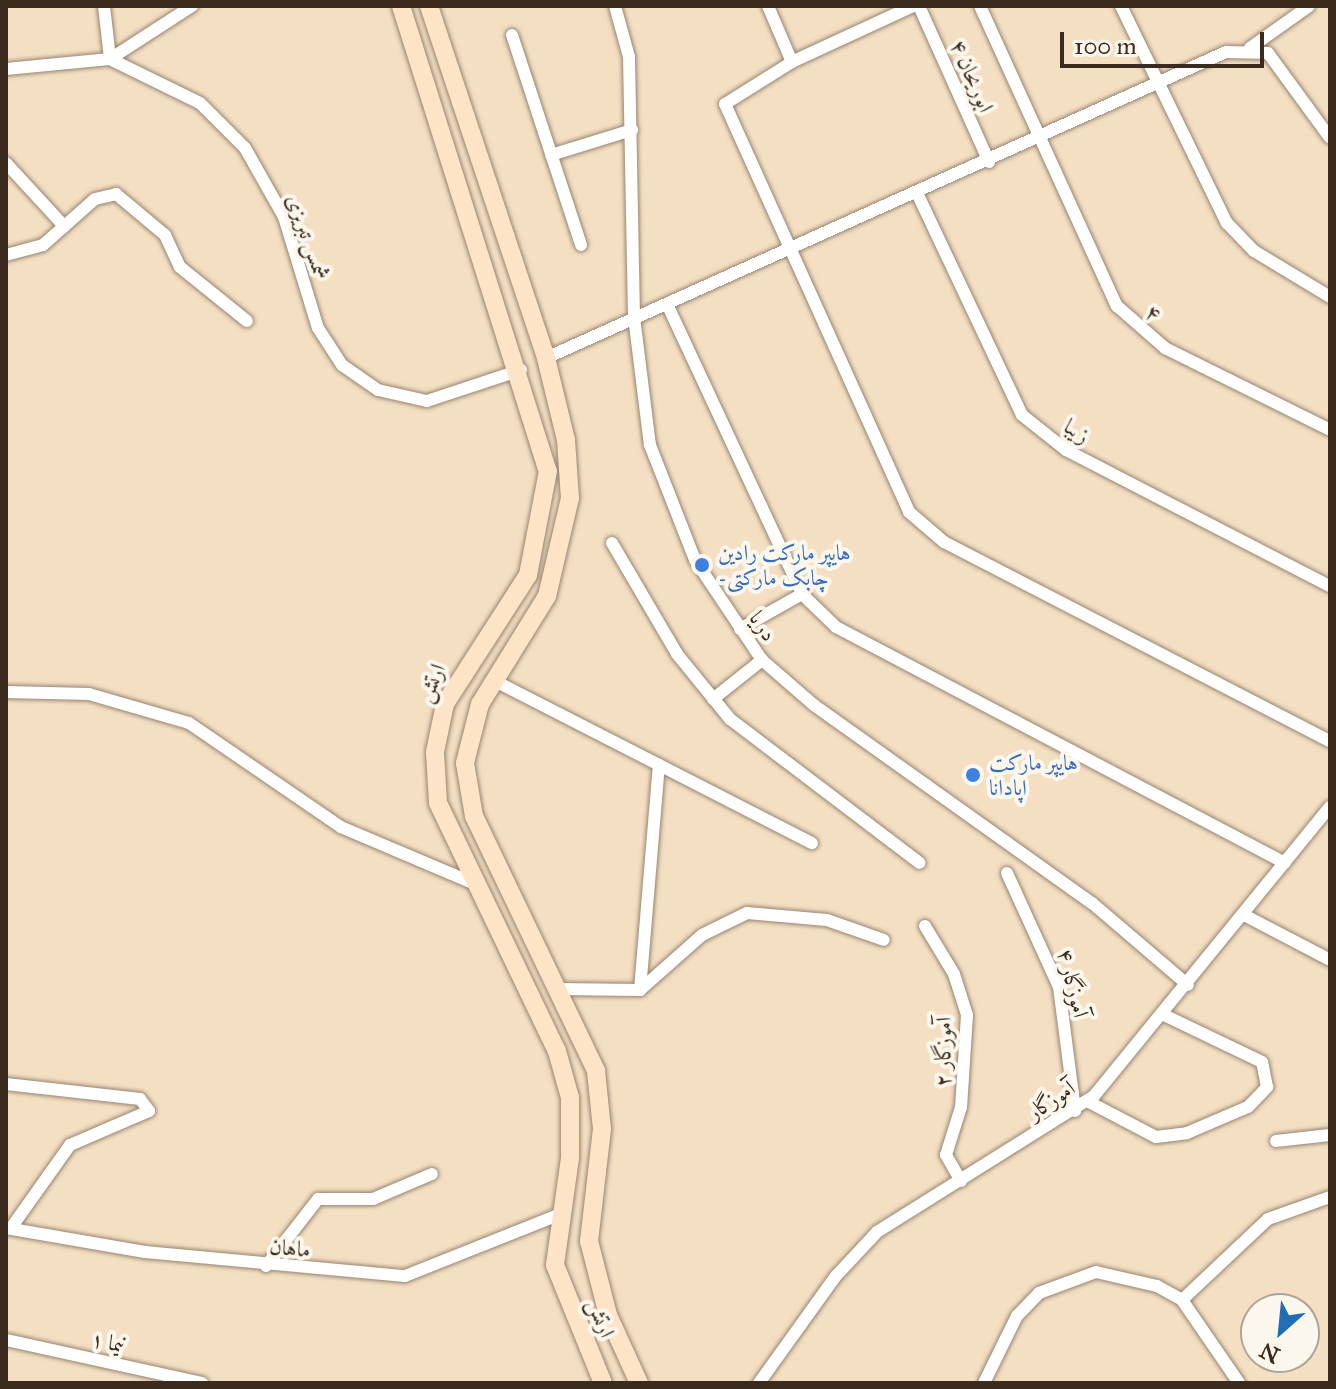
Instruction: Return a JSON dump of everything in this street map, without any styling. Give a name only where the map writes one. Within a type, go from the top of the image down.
[{"type":"main road","name":"ارتش","points":[[401,6],[521,370],[548,471],[542,520],[528,575],[445,704],[435,752],[438,803],[557,1051],[570,1098],[555,1265],[603,1383]]},
{"type":"main road","name":"ارتش","points":[[429,6],[546,358],[566,440],[565,539],[547,596],[480,704],[465,763],[474,816],[596,1071],[602,1129],[589,1241],[608,1315],[639,1383]]},
{"type":"street","points":[[104,6],[110,59]]},
{"type":"street","points":[[6,69],[110,59],[192,6]]},
{"type":"street","name":"دریا","points":[[615,6],[629,57],[634,317],[650,445],[695,560],[762,660],[1092,903],[1188,985]]},
{"type":"street","points":[[768,6],[792,62]]},
{"type":"street","points":[[916,6],[792,62],[725,104],[909,512],[944,542],[1330,741]]},
{"type":"street","name":"ابوریحان ۴","points":[[916,6],[989,162]]},
{"type":"street","name":"۴","points":[[980,6],[1117,306],[1138,329],[1330,430]]},
{"type":"street","points":[[1121,6],[1155,85],[1227,223],[1265,259],[1330,297]]},
{"type":"street","points":[[546,358],[634,317],[794,252],[1155,85],[1250,48],[1309,6]]},
{"type":"street","points":[[512,35],[581,245]]},
{"type":"street","points":[[1250,48],[1280,66],[1330,138]]},
{"type":"street","name":"شمس تبریزی","points":[[110,59],[200,103],[245,148],[284,217],[318,328],[342,365],[378,390],[427,401],[521,370]]},
{"type":"street","points":[[551,155],[632,130]]},
{"type":"street","points":[[6,163],[64,226]]},
{"type":"street","points":[[6,255],[43,245],[95,199],[116,194],[165,235],[180,267],[247,321]]},
{"type":"street","name":"زیبا","points":[[918,195],[1022,415],[1066,450],[1330,586]]},
{"type":"street","points":[[667,304],[802,594],[836,627],[1285,863]]},
{"type":"street","points":[[612,543],[677,654],[713,699],[795,775],[920,863]]},
{"type":"street","points":[[740,629],[802,594]]},
{"type":"street","points":[[713,699],[762,660]]},
{"type":"street","points":[[495,681],[812,843]]},
{"type":"street","points":[[6,692],[89,694],[189,723],[341,827],[475,884]]},
{"type":"street","points":[[640,990],[659,765]]},
{"type":"street","name":"آموزگار","points":[[759,1383],[836,1276],[877,1232],[1087,1101],[1164,1015],[1328,814]]},
{"type":"street","name":"آموزگار ۴","points":[[1007,873],[1059,987],[1075,1111]]},
{"type":"street","points":[[558,989],[640,990],[702,935],[747,913],[827,920],[884,940]]},
{"type":"street","points":[[1244,915],[1330,960]]},
{"type":"street","name":"آموزگار ۲","points":[[925,926],[954,974],[967,1015],[961,1107],[946,1155],[961,1181]]},
{"type":"street","points":[[1087,1101],[1156,1137],[1187,1133],[1248,1107],[1267,1087],[1262,1062],[1164,1015]]},
{"type":"street","points":[[6,1084],[140,1099],[149,1111],[70,1145],[8,1228]]},
{"type":"street","points":[[1276,1141],[1330,1135]]},
{"type":"street","points":[[266,1266],[318,1199],[373,1199],[432,1174]]},
{"type":"street","points":[[1182,1300],[1268,1219],[1330,1197]]},
{"type":"street","name":"ماهان","points":[[8,1228],[266,1266],[405,1276],[561,1214]]},
{"type":"street","points":[[984,1383],[1017,1316],[1071,1275],[1125,1276],[1182,1300],[1239,1383]]},
{"type":"street","name":"نیما ۱","points":[[6,1340],[202,1383]]},
{"type":"place","name":"هایپر مارکت رادین -چابک مارکتی","points":[[702,565]]},
{"type":"place","name":"هایپر مارکت اپادانا","points":[[973,775]]}]
